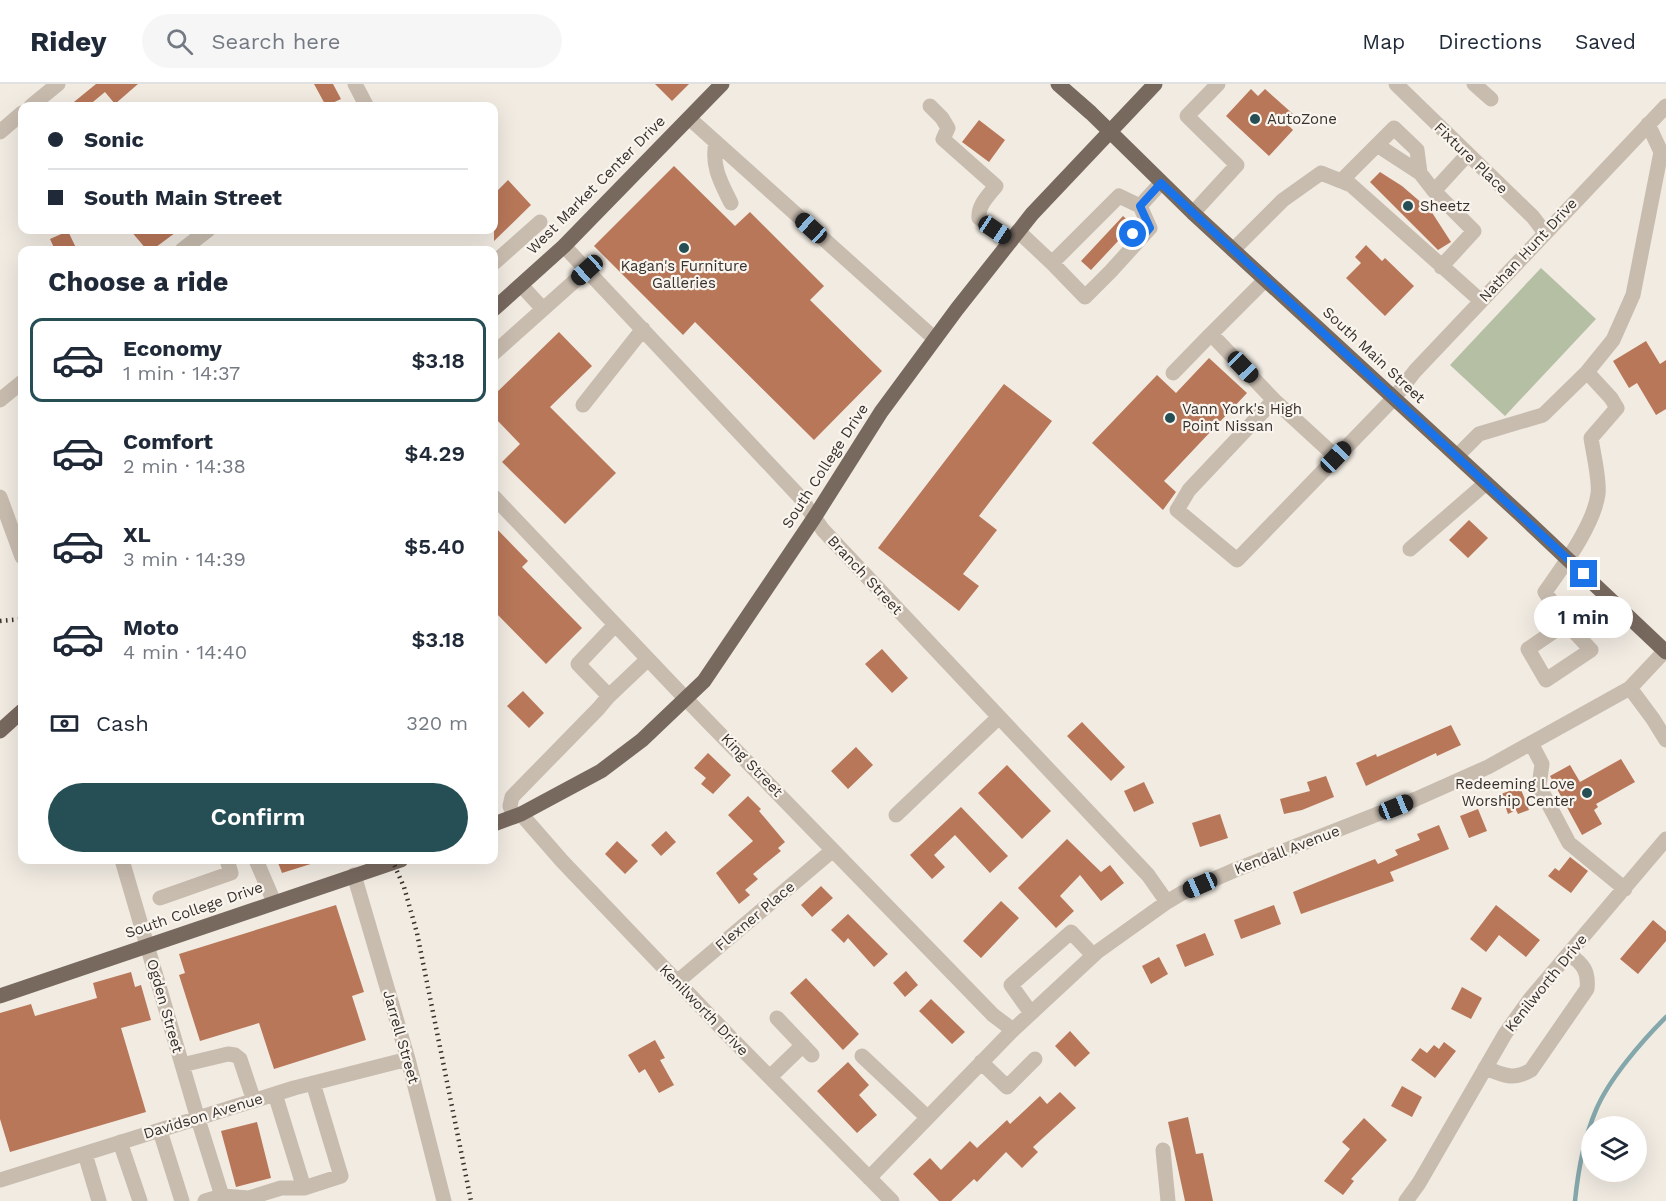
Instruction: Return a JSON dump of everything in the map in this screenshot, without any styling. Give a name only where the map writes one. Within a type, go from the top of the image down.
[{"type":"main road","name":"West Market Center Drive","points":[[498,305],[564,246],[722,84]]},
{"type":"main road","name":"South Main Street","points":[[1058,84],[1193,213],[1568,559],[1665,652]]},
{"type":"main road","name":"South College Drive","points":[[498,823],[517,816],[601,771],[642,740],[704,681],[814,518],[881,412],[935,339],[1032,214],[1155,84]]},
{"type":"main road","points":[[0,731],[18,715]]},
{"type":"main road","name":"South College Drive","points":[[0,996],[388,864]]},
{"type":"street","points":[[36,102],[58,84]]},
{"type":"street","points":[[355,84],[363,102]]},
{"type":"street","points":[[1193,213],[1237,165],[1187,116],[1218,84]]},
{"type":"street","name":"Fixture Place","points":[[1396,84],[1533,217],[1545,233]]},
{"type":"street","points":[[1474,84],[1491,99]]},
{"type":"street","points":[[930,105],[948,128],[943,139],[996,186],[981,204],[978,211],[979,218],[1015,236],[1057,268],[1085,297],[1150,228],[1140,206],[1119,196],[1057,268]]},
{"type":"street","name":"Nathan Hunt Drive","points":[[1274,400],[1189,490],[1177,510],[1237,560],[1394,398],[1415,371],[1666,106]]},
{"type":"street","points":[[0,132],[18,116]]},
{"type":"street","points":[[689,118],[935,339]]},
{"type":"street","points":[[1457,456],[1479,434],[1544,415],[1587,372],[1612,340],[1633,295],[1661,152],[1648,124]]},
{"type":"street","points":[[1341,181],[1394,128],[1417,150],[1420,173]]},
{"type":"street","points":[[716,142],[714,160],[716,172],[731,203]]},
{"type":"street","points":[[1377,145],[1420,173],[1434,191],[1474,231],[1441,267]]},
{"type":"street","points":[[1434,191],[1468,154]]},
{"type":"street","points":[[1233,250],[1283,200],[1321,173],[1351,185],[1481,301]]},
{"type":"street","points":[[1140,206],[1161,183]]},
{"type":"street","points":[[498,259],[540,222]]},
{"type":"street","points":[[187,246],[203,234]]},
{"type":"street","name":"Branch Street","points":[[564,246],[799,496],[814,518],[1148,875],[1167,902]]},
{"type":"street","points":[[498,349],[587,270]]},
{"type":"street","points":[[1173,373],[1265,280]]},
{"type":"street","points":[[520,285],[543,309]]},
{"type":"street","points":[[583,405],[643,330]]},
{"type":"street","points":[[1211,334],[1274,400],[1336,457]]},
{"type":"street","points":[[1566,623],[1545,592],[1568,559],[1588,524],[1598,493],[1591,438],[1617,408],[1587,372]]},
{"type":"street","points":[[0,400],[18,385]]},
{"type":"street","points":[[1410,549],[1486,483]]},
{"type":"street","points":[[0,497],[18,546]]},
{"type":"street","name":"King Street","points":[[498,501],[686,699],[993,1015],[1013,1030]]},
{"type":"street","points":[[609,696],[578,663],[615,624]]},
{"type":"street","name":"Kendall Avenue","points":[[869,1178],[1031,1013],[1094,955],[1167,902],[1235,870],[1416,799],[1488,767],[1630,688],[1665,652]]},
{"type":"street","points":[[517,816],[510,806],[512,796],[648,659]]},
{"type":"street","points":[[1630,688],[1653,718],[1666,740]]},
{"type":"street","points":[[896,815],[999,717]]},
{"type":"street","points":[[1531,743],[1542,764],[1539,786],[1569,843],[1625,889]]},
{"type":"street","name":"Kenilworth Drive","points":[[517,816],[892,1201]]},
{"type":"street","name":"Kenilworth Drive","points":[[1406,1201],[1419,1183],[1505,1034],[1530,999],[1666,839]]},
{"type":"street","name":"Flexner Place","points":[[677,982],[833,850]]},
{"type":"street","name":"Ogden Street","points":[[124,864],[222,1196]]},
{"type":"street","points":[[160,898],[231,873],[228,864]]},
{"type":"street","points":[[258,864],[274,902]]},
{"type":"street","name":"Jarrell Street","points":[[354,875],[408,1059],[444,1201]]},
{"type":"street","points":[[1031,1013],[1011,985],[1071,932],[1094,955]]},
{"type":"street","points":[[1485,1068],[1512,1078],[1531,1070],[1587,989],[1588,979],[1583,964],[1569,954]]},
{"type":"street","points":[[770,1077],[807,1050],[777,1018]]},
{"type":"street","points":[[182,1065],[228,1054],[235,1055],[240,1059],[254,1101]]},
{"type":"street","points":[[862,1056],[927,1117]]},
{"type":"street","name":"Davidson Avenue","points":[[1,1178],[160,1131],[274,1094],[408,1059]]},
{"type":"street","points":[[981,1062],[1007,1087],[1035,1059]]},
{"type":"street","points":[[205,1201],[222,1196],[249,1198],[281,1188],[304,1188],[341,1176],[312,1083]]},
{"type":"street","points":[[274,1094],[304,1188]]},
{"type":"street","points":[[160,1131],[182,1201]]},
{"type":"street","points":[[120,1142],[140,1201]]},
{"type":"street","points":[[1163,1150],[1167,1201]]},
{"type":"street","points":[[85,1154],[99,1201]]},
{"type":"green space","points":[[1541,268],[1596,319],[1505,416],[1450,365]]},
{"type":"building","points":[[96,84],[138,84],[117,102],[113,102],[105,92],[93,102],[74,102]]},
{"type":"building","points":[[314,84],[333,84],[341,99],[335,102],[324,102]]},
{"type":"building","points":[[655,84],[689,84],[672,101]]},
{"type":"building","points":[[1251,89],[1258,96],[1265,89],[1293,114],[1285,122],[1293,130],[1269,156],[1226,116]]},
{"type":"building","points":[[979,120],[1005,140],[989,162],[962,142]]},
{"type":"building","points":[[674,166],[735,226],[750,212],[824,286],[810,300],[882,371],[814,440],[695,322],[683,335],[594,246]]},
{"type":"building","points":[[1380,172],[1402,186],[1431,211],[1451,242],[1438,250],[1370,182]]},
{"type":"building","points":[[508,180],[531,205],[494,241],[494,234],[498,234],[498,190]]},
{"type":"building","points":[[1123,216],[1133,225],[1091,270],[1081,261]]},
{"type":"building","points":[[61,234],[69,234],[75,246],[53,246],[50,239]]},
{"type":"building","points":[[133,234],[174,234],[157,246],[144,246]]},
{"type":"building","points":[[1366,245],[1382,261],[1385,258],[1414,286],[1385,316],[1346,278],[1361,263],[1355,257]]},
{"type":"building","points":[[559,332],[592,366],[550,407],[616,473],[565,524],[502,462],[520,444],[498,421],[498,391]]},
{"type":"building","points":[[1646,341],[1660,364],[1666,360],[1666,409],[1656,415],[1637,383],[1629,388],[1613,361]]},
{"type":"building","name":"Vann York's High Point Nissan","points":[[1209,358],[1247,393],[1164,481],[1176,492],[1163,510],[1092,443],[1157,375],[1176,393]]},
{"type":"building","points":[[1004,384],[1052,421],[979,516],[997,530],[963,574],[979,586],[959,611],[878,548]]},
{"type":"building","points":[[1469,520],[1488,538],[1468,558],[1449,540]]},
{"type":"building","points":[[498,530],[528,561],[522,567],[582,628],[546,664],[498,615]]},
{"type":"building","points":[[882,649],[908,678],[892,693],[865,664]]},
{"type":"building","points":[[523,691],[544,713],[529,728],[507,706]]},
{"type":"building","points":[[1082,722],[1125,767],[1111,781],[1067,736]]},
{"type":"building","points":[[1451,725],[1461,745],[1437,756],[1436,753],[1366,786],[1356,763],[1376,754],[1377,757]]},
{"type":"building","points":[[856,747],[873,765],[848,789],[831,771]]},
{"type":"building","points":[[708,753],[731,775],[713,794],[701,784],[706,778],[694,768]]},
{"type":"building","name":"Redeeming Love Worship Center","points":[[1621,759],[1635,782],[1596,804],[1598,807],[1594,810],[1602,824],[1582,835],[1550,776],[1570,765],[1580,782]]},
{"type":"building","points":[[1007,765],[1051,811],[1022,839],[978,793]]},
{"type":"building","points":[[1326,776],[1334,797],[1302,810],[1284,814],[1280,799],[1310,791],[1307,782]]},
{"type":"building","points":[[1144,782],[1154,803],[1134,812],[1124,791]]},
{"type":"building","points":[[1520,787],[1529,810],[1518,814],[1516,810],[1508,814],[1501,794]]},
{"type":"building","points":[[748,796],[761,809],[759,811],[785,842],[778,848],[781,851],[753,874],[758,879],[745,890],[750,895],[739,904],[716,873],[753,841],[728,815]]},
{"type":"building","points":[[961,807],[1008,856],[990,873],[955,835],[934,855],[945,867],[932,879],[910,855]]},
{"type":"building","points":[[1478,809],[1487,831],[1469,838],[1460,816]]},
{"type":"building","points":[[1220,814],[1228,838],[1200,847],[1192,823]]},
{"type":"building","points":[[1439,825],[1449,849],[1390,872],[1394,881],[1301,914],[1293,892],[1375,859],[1378,864],[1398,855],[1395,850],[1420,840],[1417,834]]},
{"type":"building","points":[[666,831],[676,842],[661,856],[651,845]]},
{"type":"building","points":[[1067,839],[1101,872],[1110,865],[1124,883],[1101,901],[1080,875],[1060,896],[1074,911],[1056,928],[1018,888]]},
{"type":"building","points":[[617,841],[638,861],[625,874],[605,854]]},
{"type":"building","points":[[1570,857],[1588,871],[1571,893],[1548,876],[1555,868],[1559,871]]},
{"type":"building","points":[[279,864],[311,864],[282,873]]},
{"type":"building","points":[[821,886],[833,898],[812,917],[801,905]]},
{"type":"building","points":[[1001,901],[1019,918],[981,958],[963,941]]},
{"type":"building","points":[[336,905],[364,992],[352,996],[366,1040],[274,1069],[259,1023],[200,1041],[179,975],[185,973],[179,954]]},
{"type":"building","points":[[1274,905],[1281,924],[1241,939],[1234,920]]},
{"type":"building","points":[[1496,905],[1540,940],[1526,957],[1499,935],[1486,952],[1470,939]]},
{"type":"building","points":[[848,914],[888,954],[874,967],[848,938],[844,943],[831,930]]},
{"type":"building","points":[[1653,920],[1666,931],[1666,941],[1638,974],[1620,959]]},
{"type":"building","points":[[1205,933],[1214,955],[1185,967],[1176,945]]},
{"type":"building","points":[[1159,957],[1168,974],[1151,984],[1142,966]]},
{"type":"building","points":[[906,971],[918,985],[905,997],[893,983]]},
{"type":"building","points":[[131,972],[135,987],[141,985],[151,1020],[121,1028],[146,1112],[10,1152],[0,1119],[0,1013],[31,1004],[35,1016],[97,998],[93,983]]},
{"type":"building","points":[[806,978],[859,1034],[843,1050],[790,993]]},
{"type":"building","points":[[1462,987],[1482,998],[1471,1019],[1451,1009]]},
{"type":"building","points":[[931,999],[965,1032],[952,1044],[919,1011]]},
{"type":"building","points":[[1070,1031],[1090,1053],[1075,1067],[1055,1046]]},
{"type":"building","points":[[655,1040],[665,1058],[660,1060],[674,1085],[659,1093],[645,1069],[639,1073],[628,1055]]},
{"type":"building","points":[[1444,1042],[1456,1051],[1435,1078],[1411,1060],[1420,1048],[1427,1053],[1434,1045],[1439,1049]]},
{"type":"building","points":[[848,1062],[869,1085],[859,1095],[877,1115],[857,1133],[817,1091]]},
{"type":"building","points":[[1402,1086],[1422,1097],[1412,1117],[1391,1106]]},
{"type":"building","points":[[1060,1092],[1076,1108],[1033,1147],[1038,1152],[1022,1168],[1006,1152],[977,1182],[974,1179],[951,1201],[939,1201],[913,1174],[930,1158],[941,1170],[970,1141],[977,1148],[1007,1120],[1010,1124],[1040,1096],[1047,1104]]},
{"type":"building","points":[[1188,1117],[1196,1154],[1203,1153],[1213,1201],[1185,1201],[1168,1122]]},
{"type":"building","points":[[1364,1118],[1387,1140],[1351,1179],[1354,1181],[1343,1195],[1324,1181],[1350,1149],[1342,1142]]},
{"type":"building","points":[[257,1122],[271,1178],[236,1187],[221,1131]]},
{"type":"waterway","points":[[1575,1201],[1585,1143],[1596,1110],[1609,1086],[1627,1061],[1666,1017]]},
{"type":"railway","points":[[0,621],[18,619]]},
{"type":"railway","points":[[394,864],[404,887],[417,933],[471,1201]]},
{"type":"place","name":"AutoZone","points":[[1255,119]]},
{"type":"place","name":"Sheetz","points":[[1408,206]]},
{"type":"place","name":"Kagan's Furniture Galleries","points":[[684,248]]},
{"type":"place","name":"Vann York's High Point Nissan","points":[[1170,418]]},
{"type":"place","name":"Redeeming Love Worship Center","points":[[1587,793]]},
{"type":"route","points":[[1133,234],[1144,235],[1150,228],[1140,206],[1161,183],[1584,574]]}]
